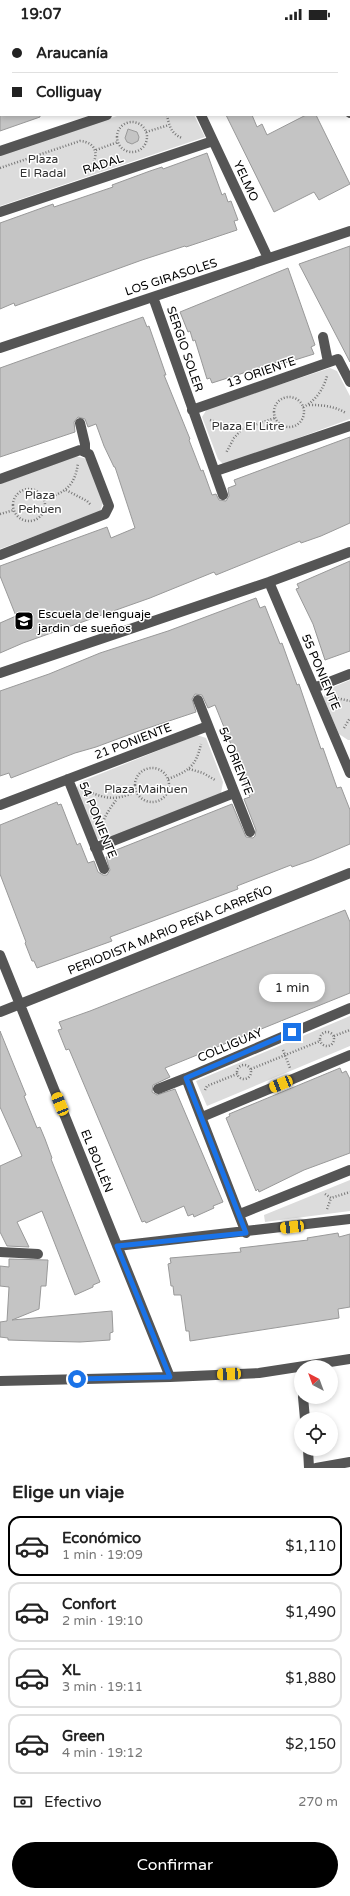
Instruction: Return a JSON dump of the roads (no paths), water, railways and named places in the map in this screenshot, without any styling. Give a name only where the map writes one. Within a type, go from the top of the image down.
[{"type":"street","points":[[0,151],[104,116]]},
{"type":"street","name":"YELMO","points":[[201,116],[268,258]]},
{"type":"street","name":"RADAL","points":[[0,212],[213,141]]},
{"type":"street","name":"LOS GIRASOLES","points":[[0,348],[350,231]]},
{"type":"street","name":"SERGIO SOLER","points":[[153,297],[218,470],[223,495]]},
{"type":"street","points":[[323,337],[328,362]]},
{"type":"street","name":"13 ORIENTE","points":[[195,409],[338,359],[350,382]]},
{"type":"street","points":[[0,555],[105,514],[109,506],[84,452],[85,444],[80,423]]},
{"type":"street","points":[[218,470],[350,426]]},
{"type":"street","points":[[0,479],[84,452]]},
{"type":"street","points":[[0,673],[269,582],[350,552]]},
{"type":"street","name":"55 PONIENTE","points":[[269,582],[314,688],[346,753],[350,773]]},
{"type":"street","points":[[314,688],[350,674]]},
{"type":"street","name":"54 ORIENTE","points":[[198,700],[205,728],[231,794],[250,832]]},
{"type":"street","name":"21 PONIENTE","points":[[0,805],[205,728]]},
{"type":"street","name":"54 PONIENTE","points":[[68,780],[98,847],[104,869]]},
{"type":"street","points":[[98,847],[231,794]]},
{"type":"street","name":"PERIODISTA MARIO PEÑA CARREÑO","points":[[0,1012],[350,873]]},
{"type":"street","name":"EL BOLLÉN","points":[[0,955],[170,1377]]},
{"type":"street","name":"COLLIGUAY","points":[[158,1089],[350,1008]]},
{"type":"street","points":[[202,1117],[350,1055]]},
{"type":"street","points":[[186,1078],[240,1214],[246,1233]]},
{"type":"street","points":[[240,1214],[350,1170]]},
{"type":"street","points":[[117,1246],[246,1233],[350,1219]]},
{"type":"street","points":[[0,1252],[38,1254]]},
{"type":"street","points":[[338,1362],[350,1359]]},
{"type":"street","points":[[0,1381],[170,1377],[294,1371]]},
{"type":"street","points":[[308,1456],[309,1468]]},
{"type":"street","points":[[316,1468],[350,1462]]},
{"type":"place","name":"Escuela de lenguaje jardin de sueños","points":[[24,621]]},
{"type":"park label","name":"Plaza El Radal","points":[[43,166]]},
{"type":"park label","name":"Plaza El Litre","points":[[248,426]]},
{"type":"park label","name":"Plaza Pehuen","points":[[40,502]]},
{"type":"park label","name":"Plaza Maihuen","points":[[146,789]]}]
